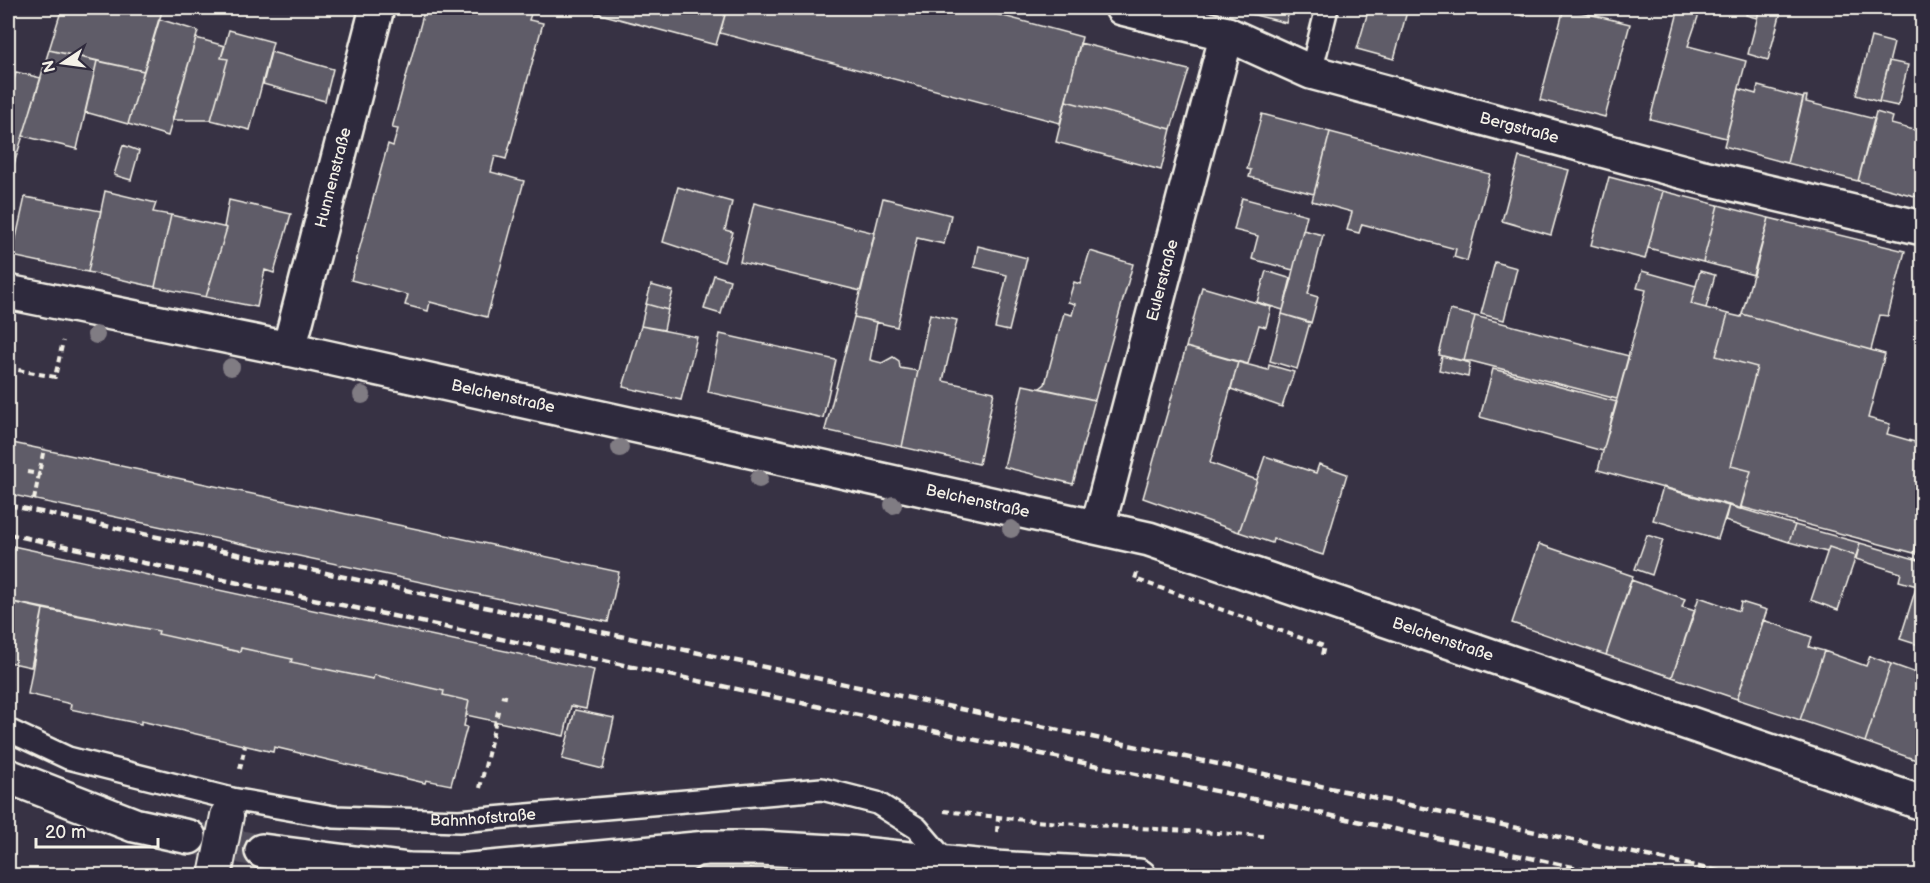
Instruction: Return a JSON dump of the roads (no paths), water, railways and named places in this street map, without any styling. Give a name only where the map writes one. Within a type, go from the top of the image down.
[{"type":"main road","name":"Hunnenstraße","points":[[288,349],[377,8]]},
{"type":"main road","name":"Bergstraße","points":[[1122,8],[1227,34],[1311,72],[1699,176],[1923,228]]},
{"type":"main road","name":"Eulerstraße","points":[[1098,526],[1227,34]]},
{"type":"main road","name":"Belchenstraße","points":[[8,292],[288,349],[1149,539],[1365,610],[1923,803]]},
{"type":"main road","points":[[8,776],[134,825],[189,837]]},
{"type":"main road","points":[[262,851],[410,870],[459,872],[707,848],[839,852],[946,862],[995,872],[1139,876]]},
{"type":"street","points":[[215,876],[227,816]]},
{"type":"lane","points":[[1311,72],[1327,8]]},
{"type":"lane","name":"Bahnhofstraße","points":[[8,730],[68,758],[232,798],[334,817],[474,820],[822,789],[877,803],[916,828],[946,862]]},
{"type":"lane","points":[[652,876],[675,869],[707,848]]},
{"type":"tunnel","points":[[189,837],[262,851]]},
{"type":"railway","points":[[8,505],[1741,876]]},
{"type":"railway","points":[[8,534],[1615,876]]}]
